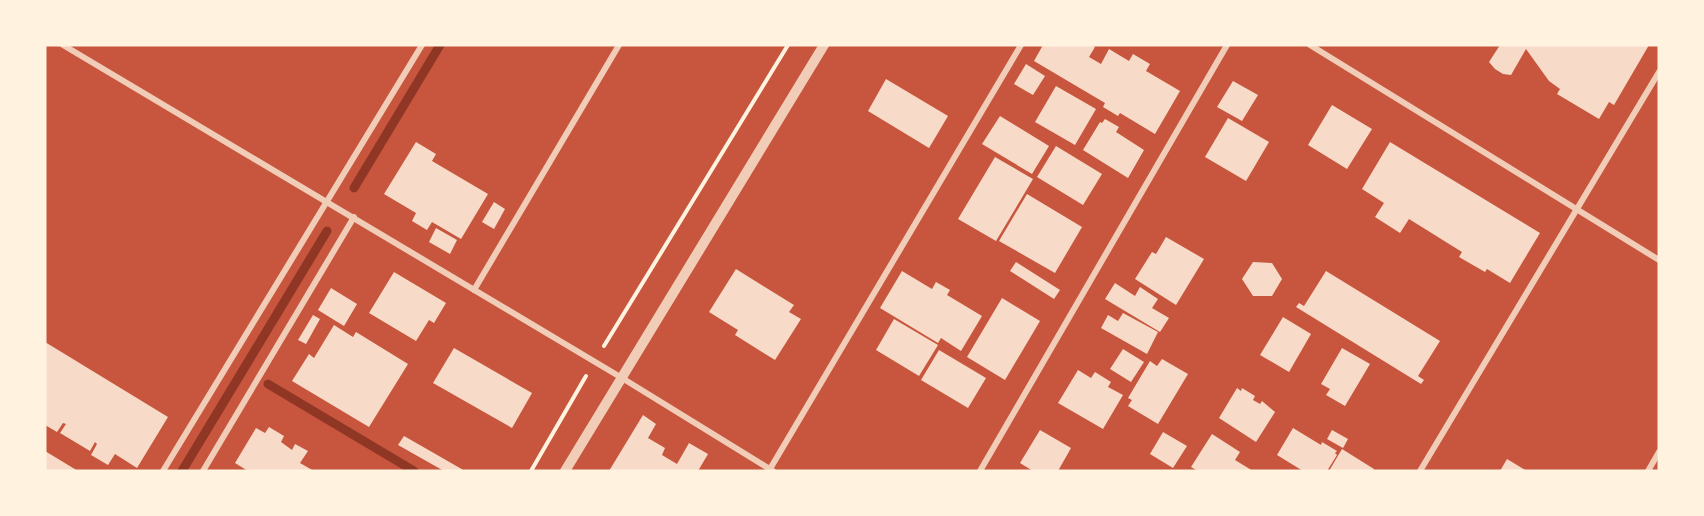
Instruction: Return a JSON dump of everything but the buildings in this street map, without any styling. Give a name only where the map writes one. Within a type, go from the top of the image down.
[{"type":"street","points":[[63,45],[354,217],[771,470],[1021,45]]},
{"type":"street","points":[[163,471],[422,45]]},
{"type":"street","points":[[474,290],[620,45]]},
{"type":"street","points":[[565,471],[824,45]]},
{"type":"street","points":[[980,471],[1227,45]]},
{"type":"street","points":[[1310,45],[1659,260]]},
{"type":"street","points":[[1420,471],[1659,72]]},
{"type":"street","points":[[203,471],[354,217]]},
{"type":"street","points":[[1648,471],[1659,452]]},
{"type":"path","points":[[531,471],[594,362],[788,45]]},
{"type":"waterway","points":[[354,188],[440,45]]},
{"type":"waterway","points":[[182,471],[327,231]]},
{"type":"waterway","points":[[268,384],[414,471]]}]
